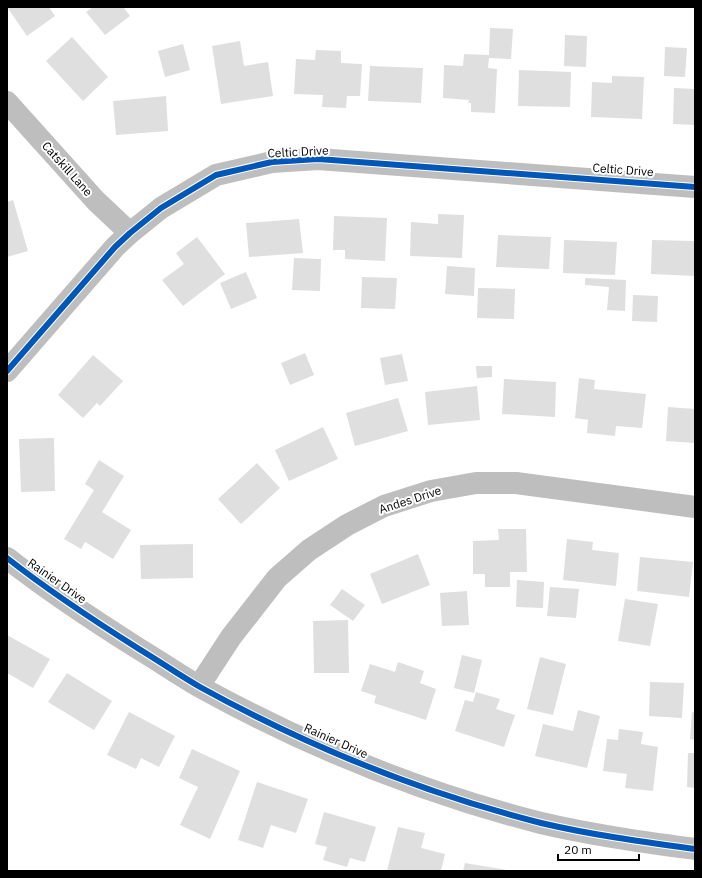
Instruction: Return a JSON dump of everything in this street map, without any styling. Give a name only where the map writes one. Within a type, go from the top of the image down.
[{"type":"street","name":"Catskill Lane","points":[[7,102],[96,201],[130,233]]},
{"type":"street","name":"Celtic Drive","points":[[7,372],[115,247],[161,208],[216,175],[272,162],[318,159],[695,187]]},
{"type":"street","name":"Andes Drive","points":[[199,686],[231,637],[277,578],[316,546],[347,525],[384,506],[430,491],[476,483],[516,483],[695,508]]},
{"type":"street","name":"Rainier Drive","points":[[7,558],[32,578],[113,632],[199,686],[293,734],[366,766],[474,804],[549,824],[623,839],[695,849]]},
{"type":"building","points":[[7,7],[49,7],[55,16],[27,36]]},
{"type":"building","points":[[93,7],[123,7],[130,16],[105,35],[86,12]]},
{"type":"building","points":[[490,28],[513,29],[511,59],[489,58],[488,68],[497,69],[495,113],[471,112],[471,103],[468,103],[469,100],[443,98],[444,65],[463,66],[464,54],[489,55]]},
{"type":"building","points":[[565,35],[587,36],[586,67],[564,66]]},
{"type":"building","points":[[72,37],[108,77],[83,101],[46,61]]},
{"type":"building","points":[[240,41],[244,66],[268,62],[273,96],[221,104],[212,46]]},
{"type":"building","points":[[183,44],[190,70],[165,77],[158,51]]},
{"type":"building","points":[[665,47],[687,48],[685,77],[664,76]]},
{"type":"building","points":[[316,50],[341,51],[341,63],[362,64],[360,96],[347,96],[346,108],[322,107],[323,95],[294,94],[296,59],[315,60]]},
{"type":"building","points":[[370,66],[423,68],[421,103],[368,101]]},
{"type":"building","points":[[519,70],[571,72],[570,107],[518,106]]},
{"type":"building","points":[[612,76],[644,77],[642,119],[591,117],[592,82],[612,83]]},
{"type":"building","points":[[674,88],[695,89],[695,125],[673,124]]},
{"type":"building","points":[[166,96],[168,131],[116,135],[113,101]]},
{"type":"building","points":[[13,200],[28,251],[7,257],[7,202]]},
{"type":"building","points":[[438,214],[464,215],[462,258],[410,256],[411,222],[438,224]]},
{"type":"building","points":[[334,216],[387,218],[385,261],[345,259],[345,250],[333,250]]},
{"type":"building","points":[[299,219],[303,253],[249,257],[246,223]]},
{"type":"building","points":[[498,235],[551,237],[549,269],[496,267]]},
{"type":"building","points":[[197,237],[225,274],[183,306],[162,280],[184,264],[176,253]]},
{"type":"building","points":[[564,240],[617,242],[615,275],[563,273]]},
{"type":"building","points":[[652,240],[695,241],[695,276],[651,274]]},
{"type":"building","points":[[294,258],[321,259],[320,291],[292,290]]},
{"type":"building","points":[[447,266],[475,268],[474,296],[445,294]]},
{"type":"building","points":[[246,272],[257,298],[231,309],[220,283]]},
{"type":"building","points":[[362,277],[397,278],[395,309],[361,308]]},
{"type":"building","points":[[585,278],[626,280],[625,311],[607,310],[609,287],[585,285]]},
{"type":"building","points":[[478,288],[515,289],[514,319],[477,318]]},
{"type":"building","points":[[633,295],[658,296],[657,322],[632,321]]},
{"type":"building","points":[[305,353],[314,375],[290,385],[281,363]]},
{"type":"building","points":[[402,354],[408,381],[385,385],[380,358]]},
{"type":"building","points":[[93,355],[123,381],[100,406],[97,403],[83,418],[58,395]]},
{"type":"building","points":[[476,366],[492,366],[492,377],[477,378]]},
{"type":"building","points":[[579,378],[595,380],[594,389],[646,394],[642,428],[616,426],[615,436],[587,433],[588,420],[575,418]]},
{"type":"building","points":[[504,379],[556,382],[555,417],[502,414]]},
{"type":"building","points":[[477,386],[480,420],[428,425],[425,392]]},
{"type":"building","points":[[398,398],[408,431],[355,446],[346,413]]},
{"type":"building","points":[[668,407],[695,409],[695,443],[666,441]]},
{"type":"building","points":[[323,427],[338,459],[289,481],[275,450]]},
{"type":"building","points":[[54,438],[55,491],[21,492],[19,439]]},
{"type":"building","points":[[99,460],[124,476],[102,512],[131,530],[113,559],[85,542],[81,549],[64,539],[94,490],[85,484]]},
{"type":"building","points":[[257,463],[280,488],[241,524],[218,499]]},
{"type":"building","points":[[498,529],[526,529],[527,572],[510,572],[510,587],[485,587],[485,574],[473,574],[473,541],[499,540]]},
{"type":"building","points":[[567,539],[593,542],[592,550],[619,553],[616,586],[563,580]]},
{"type":"building","points":[[193,544],[193,578],[141,579],[140,545]]},
{"type":"building","points":[[418,554],[430,585],[382,604],[370,574]]},
{"type":"building","points":[[640,557],[693,562],[689,597],[637,591]]},
{"type":"building","points":[[517,580],[544,582],[543,608],[516,607]]},
{"type":"building","points":[[550,587],[579,589],[576,618],[547,616]]},
{"type":"building","points":[[342,589],[365,605],[353,621],[330,605]]},
{"type":"building","points":[[467,591],[469,625],[442,626],[440,593]]},
{"type":"building","points":[[625,599],[658,604],[650,646],[618,641]]},
{"type":"building","points":[[348,620],[349,673],[314,673],[313,621]]},
{"type":"building","points":[[7,635],[50,659],[33,688],[7,673]]},
{"type":"building","points":[[462,655],[482,660],[474,693],[454,688]]},
{"type":"building","points":[[540,657],[566,664],[553,715],[527,709]]},
{"type":"building","points":[[398,662],[424,671],[420,683],[436,689],[426,720],[374,703],[376,696],[361,691],[370,664],[395,672]]},
{"type":"building","points":[[67,673],[112,701],[94,730],[48,702]]},
{"type":"building","points":[[650,682],[684,683],[682,718],[649,716]]},
{"type":"building","points":[[476,692],[500,699],[496,709],[515,715],[504,747],[455,731],[465,700],[473,702]]},
{"type":"building","points":[[578,710],[600,716],[587,768],[535,756],[543,724],[573,731]]},
{"type":"building","points":[[129,712],[175,736],[159,767],[141,758],[136,769],[107,755]]},
{"type":"building","points":[[692,712],[695,713],[695,740],[690,739]]},
{"type":"building","points":[[619,729],[643,732],[641,744],[658,747],[653,791],[625,788],[627,774],[603,771],[607,739],[618,740]]},
{"type":"building","points":[[192,749],[240,771],[210,839],[180,825],[198,787],[179,778]]},
{"type":"building","points":[[688,753],[695,753],[695,788],[687,787]]},
{"type":"building","points":[[257,782],[308,799],[296,833],[271,825],[263,848],[238,840]]},
{"type":"building","points":[[324,812],[376,827],[365,862],[350,858],[347,867],[323,860],[327,847],[315,844]]},
{"type":"building","points":[[398,827],[425,833],[421,848],[445,854],[441,871],[387,871]]},
{"type":"building","points":[[465,863],[507,870],[507,871],[463,871]]},
{"type":"cycle path","points":[[7,371],[115,247],[161,208],[216,175],[272,162],[318,159],[695,187]]},
{"type":"cycle path","points":[[7,558],[88,616],[200,687],[282,729],[366,766],[453,797],[541,823],[599,835],[695,849]]}]
